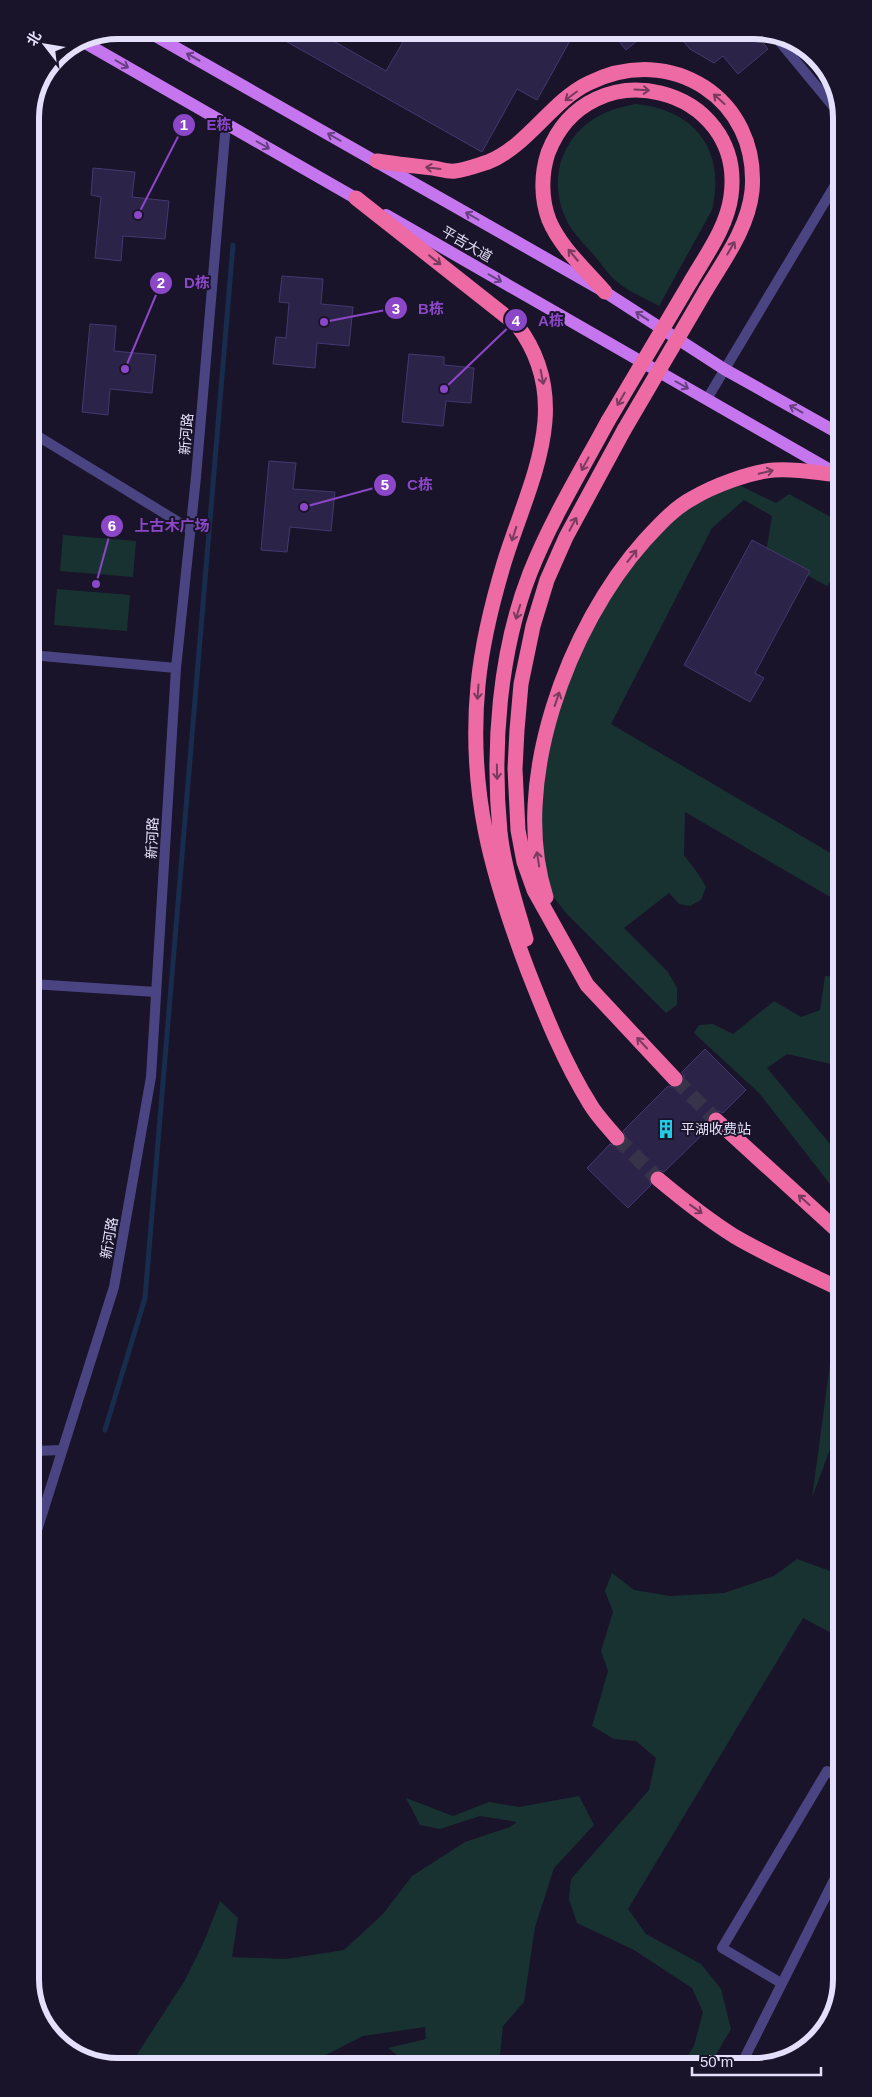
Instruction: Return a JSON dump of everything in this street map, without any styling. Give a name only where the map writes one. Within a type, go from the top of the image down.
[{"type":"highway","points":[[376,161],[455,171],[490,161],[513,146],[565,100],[588,83],[636,70],[661,70],[684,76],[707,88],[739,123],[748,145],[752,192],[747,214],[736,239],[624,430],[566,537],[547,580],[533,626],[521,684],[517,730],[515,769],[518,830],[524,862],[534,890],[587,985],[675,1079]]},
{"type":"highway","points":[[548,1022],[506,867],[500,833],[497,769],[503,681],[515,621],[530,574],[550,529],[608,421],[690,281],[726,215],[731,196],[732,175],[728,155],[720,136],[708,120],[692,106],[675,96],[635,89],[615,92],[596,99],[579,109],[564,124],[553,141],[546,160],[542,180],[549,220],[559,238],[604,292]]},
{"type":"highway","points":[[356,198],[517,325],[530,342],[540,366],[546,416],[542,450],[504,562],[487,621],[478,684],[476,769],[481,810],[491,861],[514,934],[548,1022],[591,1106],[617,1138]]},
{"type":"highway","points":[[587,985],[550,910],[541,881],[535,841],[536,798],[542,753],[554,705],[589,618],[633,554],[661,522],[692,498],[731,480],[774,470],[833,475]]},
{"type":"highway","points":[[716,1120],[833,1227]]},
{"type":"highway","points":[[658,1179],[694,1209],[734,1235],[774,1258],[833,1286]]},
{"type":"main road","name":"平吉大道","points":[[161,39],[604,292],[724,369],[833,430]]},
{"type":"main road","name":"平吉大道","points":[[88,45],[833,472]]},
{"type":"street","points":[[782,44],[832,104]]},
{"type":"street","name":"新河路","points":[[39,1524],[114,1287],[151,1077],[176,668],[226,123]]},
{"type":"street","points":[[707,399],[833,188]]},
{"type":"street","points":[[39,437],[190,529]]},
{"type":"street","points":[[39,656],[176,668]]},
{"type":"street","points":[[39,984],[156,992]]},
{"type":"street","points":[[39,1451],[62,1450]]},
{"type":"street","points":[[781,1983],[722,1948],[827,1771],[833,1775]]},
{"type":"street","points":[[744,2058],[833,1882]]},
{"type":"green space","points":[[636,104],[657,108],[675,115],[690,125],[702,137],[710,152],[714,169],[715,189],[712,210],[659,306],[625,288],[610,275],[571,228],[559,197],[558,175],[560,164],[575,135],[590,122],[606,112]]},
{"type":"green space","points":[[741,486],[776,503],[789,494],[833,518],[833,578],[827,586],[766,553],[772,516],[744,500],[712,528],[611,724],[833,854],[833,898],[685,812],[684,855],[706,887],[701,900],[690,906],[679,904],[669,893],[624,928],[668,972],[677,988],[677,1005],[666,1013],[567,914],[547,889],[532,776],[540,729],[552,689],[639,538],[720,488]]},
{"type":"green space","points":[[63,535],[136,541],[133,577],[60,571]]},
{"type":"green space","points":[[57,589],[130,595],[127,631],[54,625]]},
{"type":"green space","points":[[825,976],[833,977],[833,1064],[787,1054],[767,1068],[833,1148],[833,1188],[759,1093],[694,1033],[699,1025],[713,1024],[733,1034],[774,1001],[801,1017],[820,1010]]},
{"type":"green space","points":[[833,1346],[833,1441],[812,1498]]},
{"type":"green space","points":[[797,1559],[833,1572],[833,1634],[803,1618],[628,1909],[646,1934],[701,1964],[721,1989],[731,2029],[714,2058],[686,2058],[694,2046],[703,2012],[692,1988],[634,1950],[577,1923],[569,1899],[571,1879],[649,1790],[656,1758],[636,1741],[614,1739],[592,1726],[608,1671],[601,1651],[613,1612],[605,1591],[612,1573],[634,1590],[670,1596],[724,1593],[774,1576]]},
{"type":"green space","points":[[579,1796],[594,1825],[554,1868],[535,1927],[524,2002],[503,2026],[500,2058],[401,2058],[388,2048],[426,2039],[425,2027],[363,2036],[320,2058],[135,2058],[185,1980],[203,1944],[220,1901],[238,1918],[232,1957],[286,1959],[344,1950],[383,1914],[412,1876],[465,1842],[510,1827],[517,1822],[480,1816],[440,1829],[420,1825],[406,1798],[453,1816],[489,1802],[519,1807]]},
{"type":"building","points":[[282,39],[330,39],[386,71],[405,39],[571,39],[537,100],[517,89],[482,152]]},
{"type":"building","points":[[617,39],[639,39],[626,50]]},
{"type":"building","points":[[682,39],[760,39],[768,49],[738,74],[723,56],[714,63],[690,49]]},
{"type":"building","points":[[93,168],[135,172],[132,197],[169,201],[165,239],[123,236],[121,261],[95,258],[101,197],[91,195]]},
{"type":"building","points":[[282,276],[323,279],[321,304],[353,307],[349,346],[317,343],[315,368],[273,364],[276,337],[286,338],[289,303],[279,302]]},
{"type":"building","points":[[90,324],[116,326],[114,351],[156,355],[152,393],[110,389],[108,415],[82,412]]},
{"type":"building","points":[[409,354],[444,357],[444,365],[474,368],[471,403],[446,401],[443,426],[402,422]]},
{"type":"building","points":[[269,461],[296,463],[293,489],[335,492],[331,531],[290,527],[287,552],[261,550]]},
{"type":"building","points":[[752,540],[810,571],[755,673],[764,678],[750,702],[684,665]]},
{"type":"building","name":"平湖收费站","points":[[705,1049],[746,1090],[723,1113],[718,1111],[709,1113],[707,1118],[710,1127],[664,1172],[659,1170],[651,1173],[649,1178],[651,1185],[628,1208],[587,1168],[610,1144],[618,1147],[623,1145],[626,1137],[623,1131],[668,1086],[677,1088],[682,1085],[684,1077],[682,1072]]},
{"type":"waterway","points":[[105,1430],[145,1298],[233,245]]},
{"type":"tunnel","points":[[675,1079],[716,1120]]},
{"type":"tunnel","points":[[617,1138],[658,1179]]},
{"type":"place","name":"E栋","points":[[138,215]]},
{"type":"place","name":"B栋","points":[[324,322]]},
{"type":"place","name":"D栋","points":[[125,369]]},
{"type":"place","name":"A栋","points":[[444,389]]},
{"type":"place","name":"C栋","points":[[304,507]]},
{"type":"place","name":"上古木广场","points":[[96,584]]},
{"type":"place","name":"平湖收费站","points":[[666,1129]]}]
